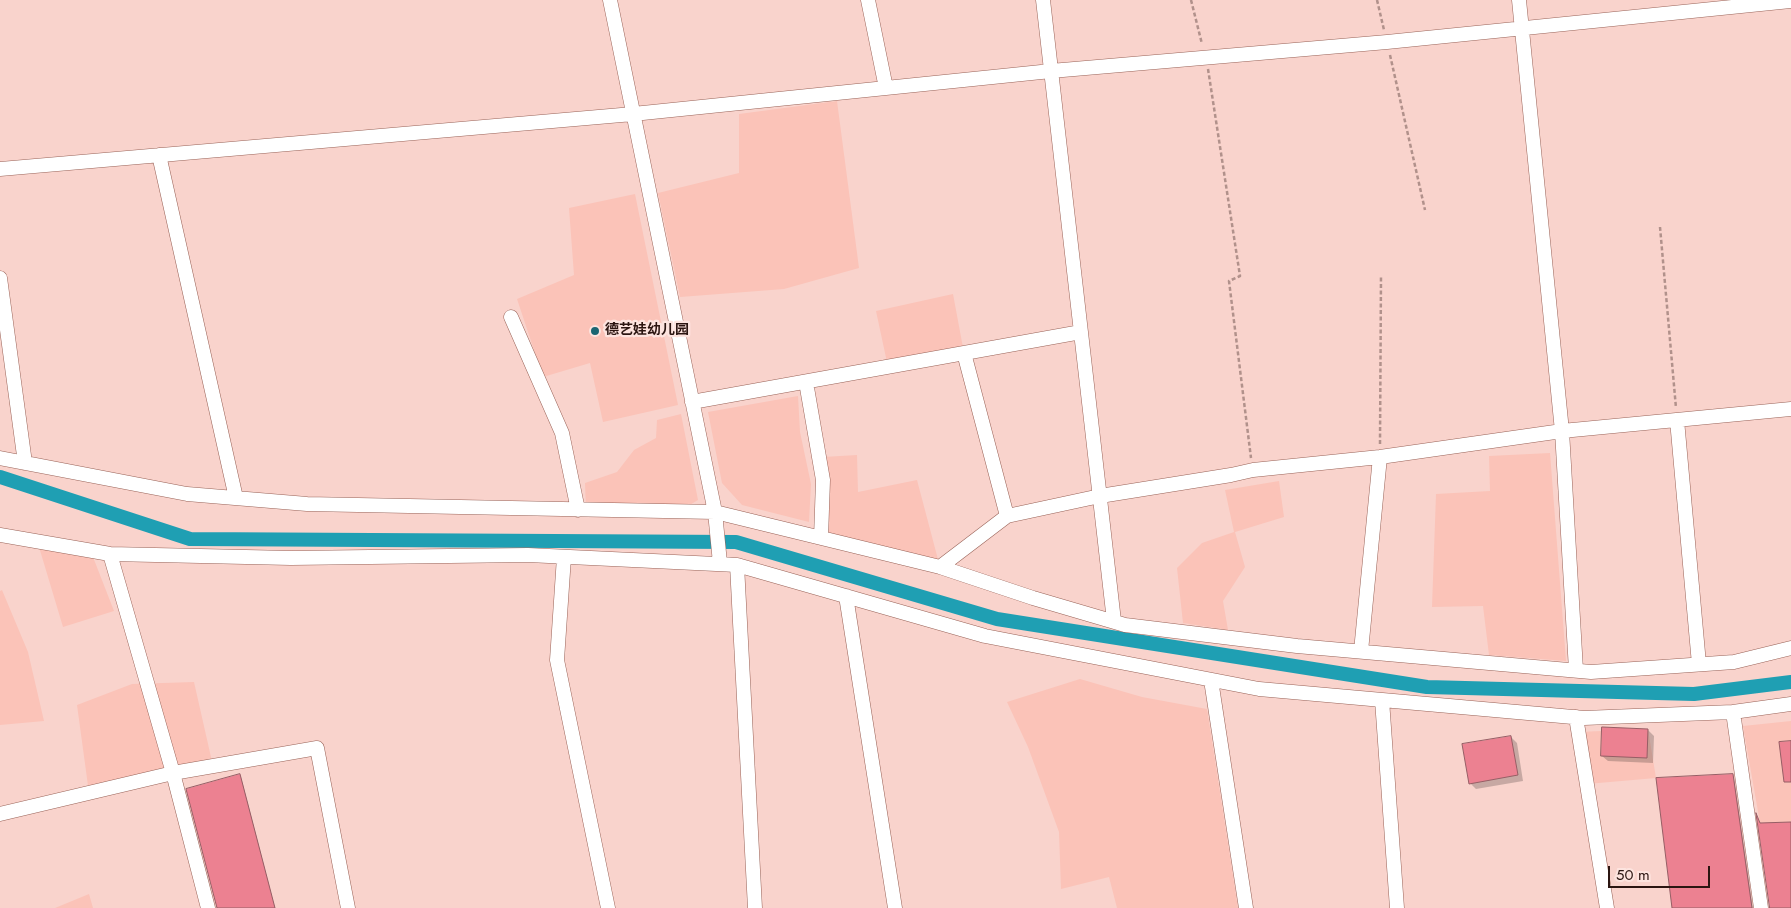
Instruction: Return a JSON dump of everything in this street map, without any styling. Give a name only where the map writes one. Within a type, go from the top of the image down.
[{"type":"street","points":[[610,0],[715,512],[720,563]]},
{"type":"street","points":[[868,0],[886,88]]},
{"type":"street","points":[[1043,0],[1114,621]]},
{"type":"street","points":[[1519,0],[1562,430],[1576,670]]},
{"type":"street","points":[[0,169],[633,114],[1052,71],[1387,42],[1791,1]]},
{"type":"street","points":[[160,155],[236,498]]},
{"type":"street","points":[[0,278],[25,463]]},
{"type":"street","points":[[511,317],[562,433],[578,510]]},
{"type":"street","points":[[692,402],[1081,332]]},
{"type":"street","points":[[964,353],[1007,516]]},
{"type":"street","points":[[806,382],[823,480],[822,538]]},
{"type":"street","points":[[940,567],[1007,516],[1100,496],[1253,470],[1380,457],[1562,430],[1791,409]]},
{"type":"street","points":[[1677,420],[1699,664]]},
{"type":"street","points":[[1362,651],[1380,457]]},
{"type":"street","points":[[0,458],[186,494],[308,504],[715,512],[940,567],[1033,598],[1125,625],[1287,645],[1591,672],[1734,662],[1791,648]]},
{"type":"street","points":[[0,535],[110,554],[291,558],[528,555],[720,563],[737,565],[985,636],[1259,689],[1576,717],[1733,712],[1791,704]]},
{"type":"street","points":[[110,554],[173,772],[208,908]]},
{"type":"street","points":[[564,557],[557,660],[608,908]]},
{"type":"street","points":[[737,565],[755,908]]},
{"type":"street","points":[[846,596],[895,908]]},
{"type":"street","points":[[1211,680],[1246,908]]},
{"type":"street","points":[[1382,700],[1397,908]]},
{"type":"street","points":[[1733,712],[1761,908]]},
{"type":"street","points":[[1576,717],[1607,908]]},
{"type":"street","points":[[0,814],[173,772],[317,748],[348,908]]},
{"type":"path","points":[[1190,0],[1206,58],[1240,276],[1229,281],[1253,470]]},
{"type":"path","points":[[1377,0],[1425,210]]},
{"type":"path","points":[[1660,228],[1677,420]]},
{"type":"path","points":[[1380,457],[1381,276]]},
{"type":"shaded area","points":[[837,101],[859,268],[784,289],[680,297],[658,193],[739,173],[739,114]]},
{"type":"shaded area","name":"德艺娃幼儿园","points":[[635,194],[678,405],[603,422],[590,363],[543,377],[517,299],[574,275],[569,208]]},
{"type":"shaded area","points":[[953,294],[964,353],[888,367],[876,311]]},
{"type":"shaded area","points":[[798,396],[800,432],[811,484],[809,522],[742,505],[722,483],[708,412]]},
{"type":"shaded area","points":[[681,414],[698,500],[678,512],[586,510],[585,483],[617,472],[634,450],[656,438],[657,420]]},
{"type":"shaded area","points":[[1550,453],[1566,661],[1489,655],[1483,606],[1432,607],[1436,494],[1490,491],[1489,456]]},
{"type":"shaded area","points":[[857,455],[858,492],[917,480],[940,567],[821,538],[823,457]]},
{"type":"shaded area","points":[[1279,481],[1284,517],[1235,532],[1245,567],[1223,601],[1228,630],[1183,623],[1177,568],[1202,543],[1234,532],[1225,490]]},
{"type":"shaded area","points":[[39,547],[93,557],[114,611],[63,627]]},
{"type":"shaded area","points":[[2,590],[28,652],[44,721],[0,725],[0,591]]},
{"type":"shaded area","points":[[1080,679],[1142,697],[1207,709],[1238,908],[1117,908],[1109,877],[1061,889],[1059,832],[1028,747],[1007,702]]},
{"type":"shaded area","points":[[194,682],[213,766],[89,793],[77,705],[132,684]]},
{"type":"shaded area","points":[[1791,721],[1791,822],[1760,823],[1743,726]]},
{"type":"shaded area","points":[[1648,729],[1656,778],[1587,784],[1578,732]]},
{"type":"shaded area","points":[[89,894],[93,908],[55,908]]},
{"type":"building","points":[[1602,727],[1648,729],[1647,758],[1601,756]]},
{"type":"building","points":[[1511,736],[1518,775],[1469,784],[1462,744]]},
{"type":"building","points":[[1791,741],[1791,782],[1784,782],[1779,742]]},
{"type":"building","points":[[240,774],[275,908],[217,908],[186,789]]},
{"type":"building","points":[[1733,774],[1752,908],[1672,908],[1656,778]]},
{"type":"building","points":[[1756,813],[1760,823],[1791,822],[1791,908],[1770,908]]},
{"type":"waterway","points":[[0,477],[190,539],[736,542],[997,619],[1427,687],[1694,694],[1791,682]]},
{"type":"place","name":"德艺娃幼儿园","points":[[595,331]]}]
